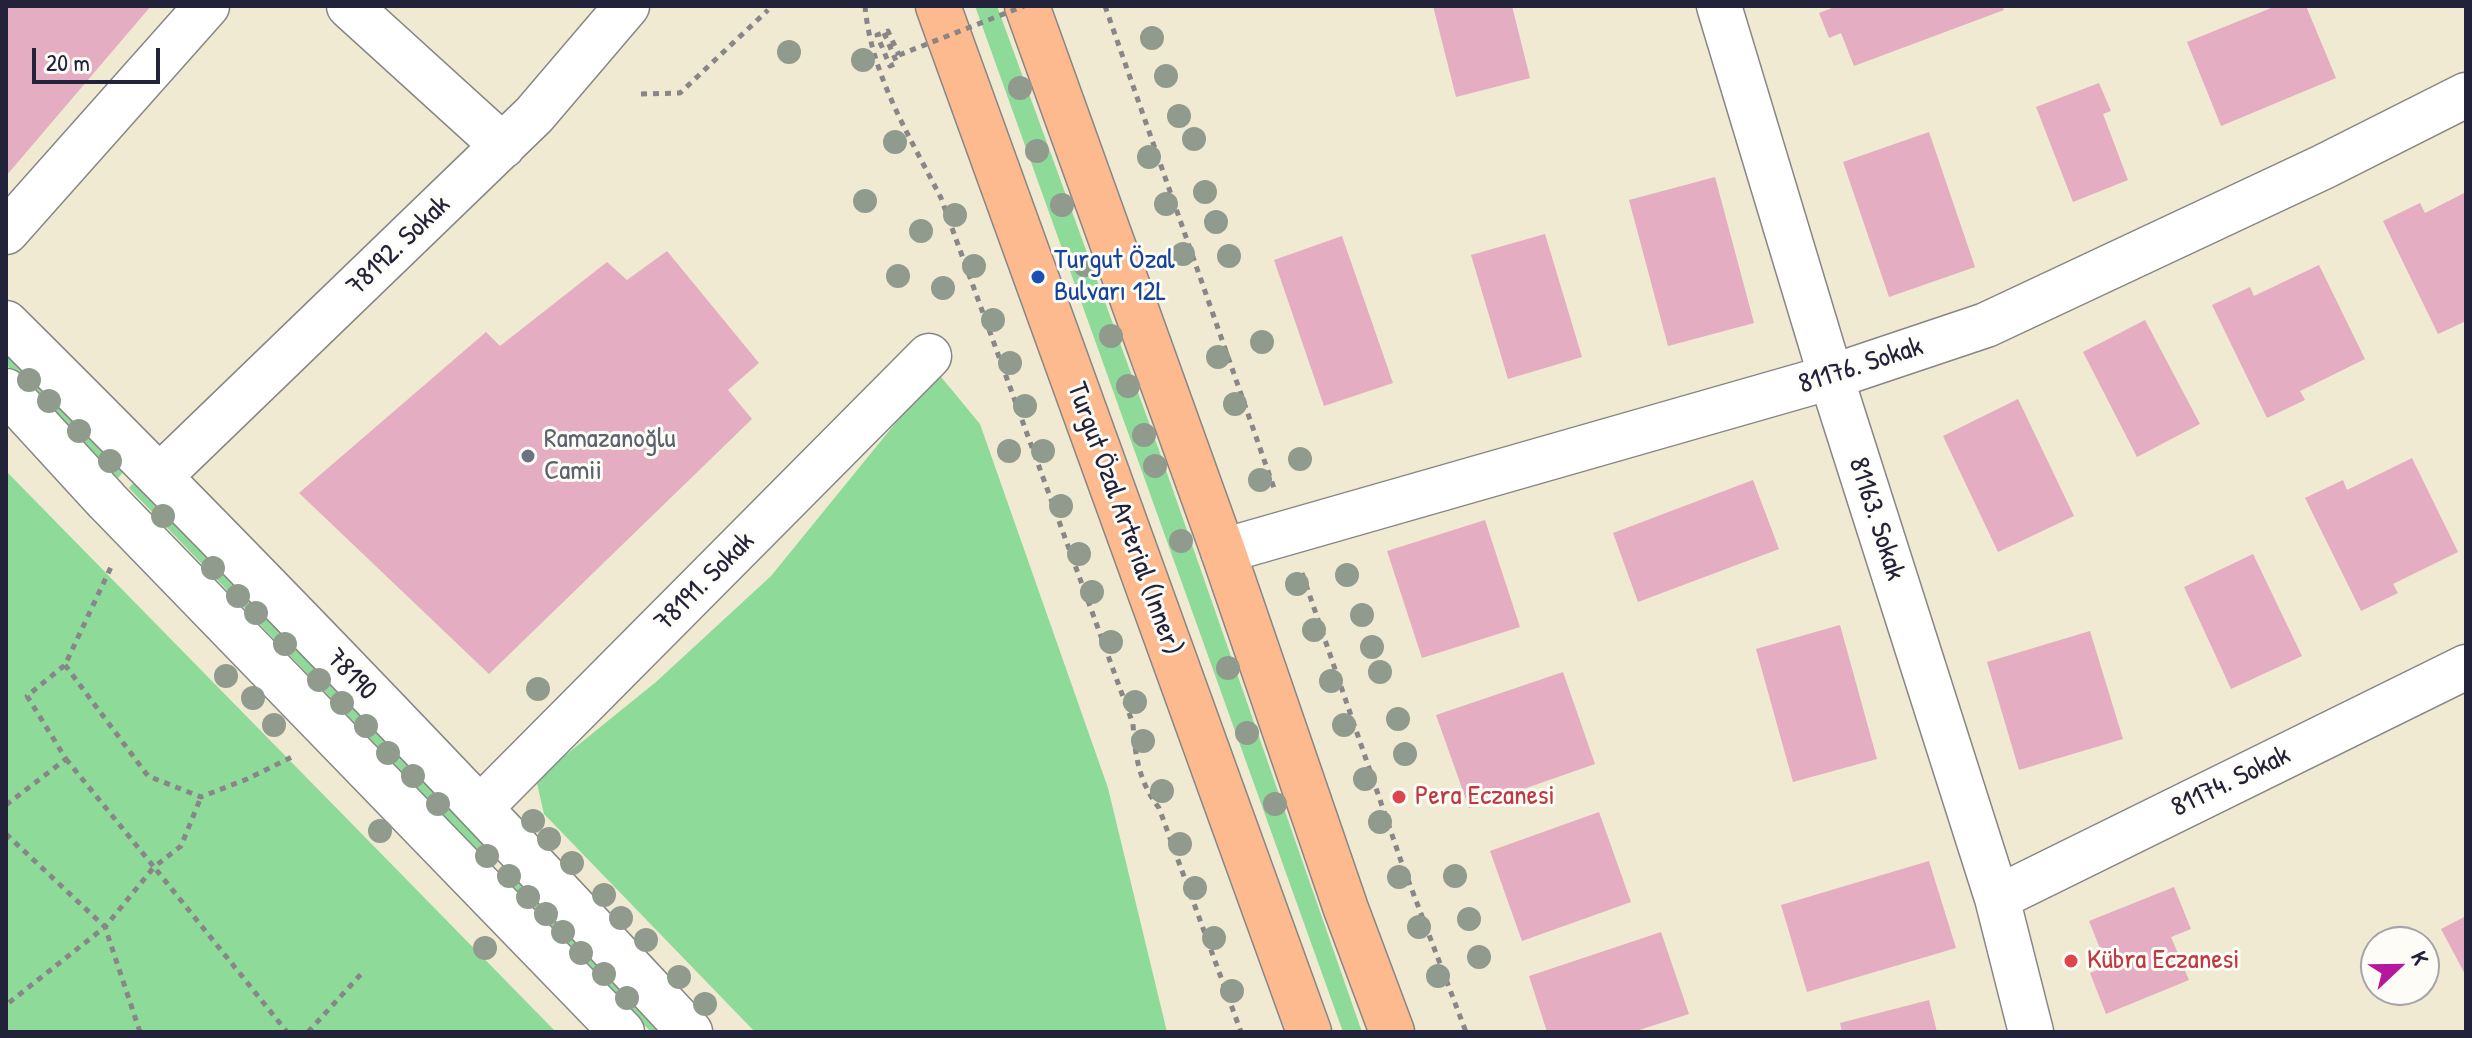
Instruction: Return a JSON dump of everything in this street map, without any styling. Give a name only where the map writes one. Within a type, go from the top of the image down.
[{"type":"main road","name":"Turgut Özal Arterial (Inner)","points":[[938,6],[1309,1032]]},
{"type":"main road","points":[[1026,6],[1223,551],[1346,909],[1392,1032]]},
{"type":"street","points":[[6,232],[207,6]]},
{"type":"street","points":[[349,6],[503,146]]},
{"type":"street","name":"78192. Sokak","points":[[160,476],[534,115],[627,6]]},
{"type":"street","name":"81163. Sokak","points":[[1719,6],[1831,377],[1997,898],[2031,1032]]},
{"type":"street","name":"81176. Sokak","points":[[1223,551],[1831,377],[1986,325],[2323,167],[2466,95]]},
{"type":"street","name":"78190","points":[[6,323],[160,476],[481,807],[690,1032]]},
{"type":"street","name":"78191. Sokak","points":[[481,807],[929,356]]},
{"type":"street","name":"78190","points":[[6,391],[107,501],[622,1032]]},
{"type":"street","name":"81174. Sokak","points":[[1997,898],[2466,667]]},
{"type":"path","points":[[865,6],[868,36],[901,122],[941,198],[1133,724],[1136,762],[1148,793],[1159,808],[1241,1032]]},
{"type":"path","points":[[884,33],[897,63],[890,66],[877,35],[888,31],[899,55],[1026,6]]},
{"type":"path","points":[[1105,6],[1276,493]]},
{"type":"path","points":[[641,94],[680,93],[768,10]]},
{"type":"path","points":[[114,562],[65,665],[27,696],[66,759],[287,1032]]},
{"type":"path","points":[[1299,566],[1401,861],[1466,1032]]},
{"type":"path","points":[[65,665],[148,776],[201,797],[294,756]]},
{"type":"path","points":[[6,805],[66,759]]},
{"type":"path","points":[[6,1005],[105,927],[154,867],[181,846],[201,797]]},
{"type":"path","points":[[6,834],[105,927],[140,1032]]},
{"type":"path","points":[[308,1032],[362,973]]},
{"type":"green space","points":[[975,6],[997,6],[1159,450],[1362,1032],[1343,1032]]},
{"type":"green space","points":[[6,349],[125,470],[118,478],[6,364]]},
{"type":"green space","points":[[937,372],[980,424],[1108,788],[1167,1032],[755,1032],[544,814],[536,779],[656,682],[771,576]]},
{"type":"green space","points":[[6,471],[556,1032],[6,1032]]},
{"type":"green space","points":[[135,481],[497,859],[490,864],[129,488]]},
{"type":"green space","points":[[504,867],[663,1032],[651,1032],[499,872]]},
{"type":"building","points":[[6,6],[151,6],[6,176]]},
{"type":"building","points":[[1433,6],[1512,6],[1530,78],[1456,97]]},
{"type":"building","points":[[1837,6],[2002,6],[2004,10],[1854,66],[1841,33],[1829,38],[1819,13]]},
{"type":"building","points":[[2276,6],[2306,6],[2336,78],[2221,126],[2187,42]]},
{"type":"building","points":[[2099,83],[2111,111],[2103,114],[2128,180],[2073,202],[2036,107]]},
{"type":"building","points":[[1929,132],[1975,267],[1889,297],[1843,162]]},
{"type":"building","points":[[1715,177],[1754,323],[1668,346],[1629,200]]},
{"type":"building","points":[[2466,192],[2466,321],[2438,334],[2383,221],[2420,203],[2425,213]]},
{"type":"building","points":[[1545,234],[1582,357],[1508,379],[1471,255]]},
{"type":"building","points":[[1342,236],[1393,383],[1324,406],[1274,260]]},
{"type":"building","name":"Ramazanoğlu Camii","points":[[667,251],[759,363],[728,390],[752,419],[489,674],[299,493],[486,332],[500,346],[607,262],[627,280]]},
{"type":"building","points":[[2319,265],[2365,359],[2300,391],[2305,400],[2267,418],[2212,305],[2250,287],[2254,296]]},
{"type":"building","points":[[2145,320],[2200,424],[2137,457],[2083,352]]},
{"type":"building","points":[[2018,399],[2074,516],[1998,552],[1943,436]]},
{"type":"building","points":[[2412,458],[2458,552],[2393,584],[2398,593],[2361,611],[2305,498],[2343,480],[2347,490]]},
{"type":"building","points":[[1753,480],[1779,549],[1638,602],[1613,533]]},
{"type":"building","points":[[1485,520],[1520,627],[1422,658],[1387,551]]},
{"type":"building","points":[[2253,554],[2302,656],[2231,689],[2184,587]]},
{"type":"building","points":[[1840,625],[1877,759],[1793,782],[1756,649]]},
{"type":"building","points":[[2090,631],[2123,739],[2019,770],[1987,662]]},
{"type":"building","points":[[1563,672],[1595,764],[1469,808],[1436,715]]},
{"type":"building","points":[[1599,812],[1631,902],[1522,941],[1490,851]]},
{"type":"building","points":[[1929,861],[1956,948],[1807,992],[1781,905]]},
{"type":"building","points":[[2174,887],[2191,929],[2171,937],[2189,980],[2106,1014],[2090,973],[2107,966],[2089,921]]},
{"type":"building","points":[[2466,916],[2466,976],[2441,929]]},
{"type":"building","points":[[1661,932],[1689,1014],[1633,1032],[1547,1032],[1529,976]]},
{"type":"building","points":[[1929,1000],[1937,1032],[1842,1032],[1840,1023]]},
{"type":"place","name":"Turgut Özal Bulvarı 12L","points":[[1038,277]]},
{"type":"place","name":"Ramazanoğlu Camii","points":[[528,456]]},
{"type":"place","name":"Pera Eczanesi","points":[[1399,797]]},
{"type":"place","name":"Kübra Eczanesi","points":[[2071,961]]}]
